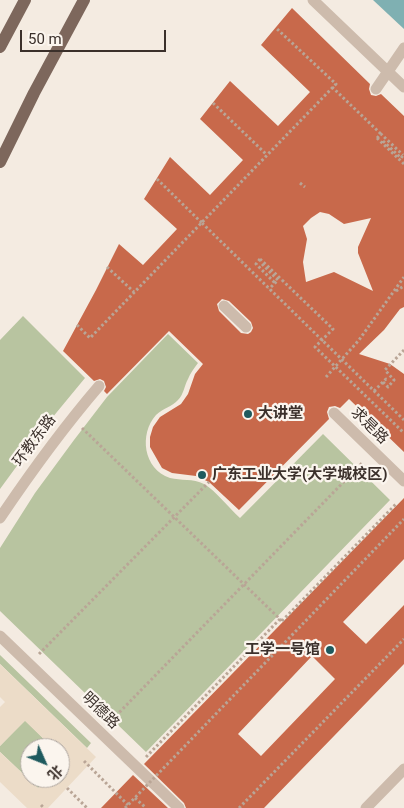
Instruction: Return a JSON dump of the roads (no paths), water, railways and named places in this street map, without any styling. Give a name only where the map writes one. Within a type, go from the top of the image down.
[{"type":"main road","points":[[0,47],[25,0]]},
{"type":"main road","points":[[0,162],[34,92],[84,0]]},
{"type":"lane","points":[[314,0],[404,87]]},
{"type":"lane","points":[[376,89],[402,51]]},
{"type":"lane","points":[[224,306],[246,327]]},
{"type":"lane","name":"环教东路","points":[[0,518],[26,478],[99,386]]},
{"type":"lane","name":"求是路","points":[[334,413],[404,481]]},
{"type":"lane","name":"明德路","points":[[0,636],[179,808]]},
{"type":"lane","points":[[366,808],[404,769]]},
{"type":"water","points":[[373,0],[404,0],[404,29]]},
{"type":"place","name":"大讲堂","points":[[248,414]]},
{"type":"place","name":"广东工业大学(大学城校区)","points":[[202,475]]},
{"type":"place","name":"工学一号馆","points":[[330,650]]}]
